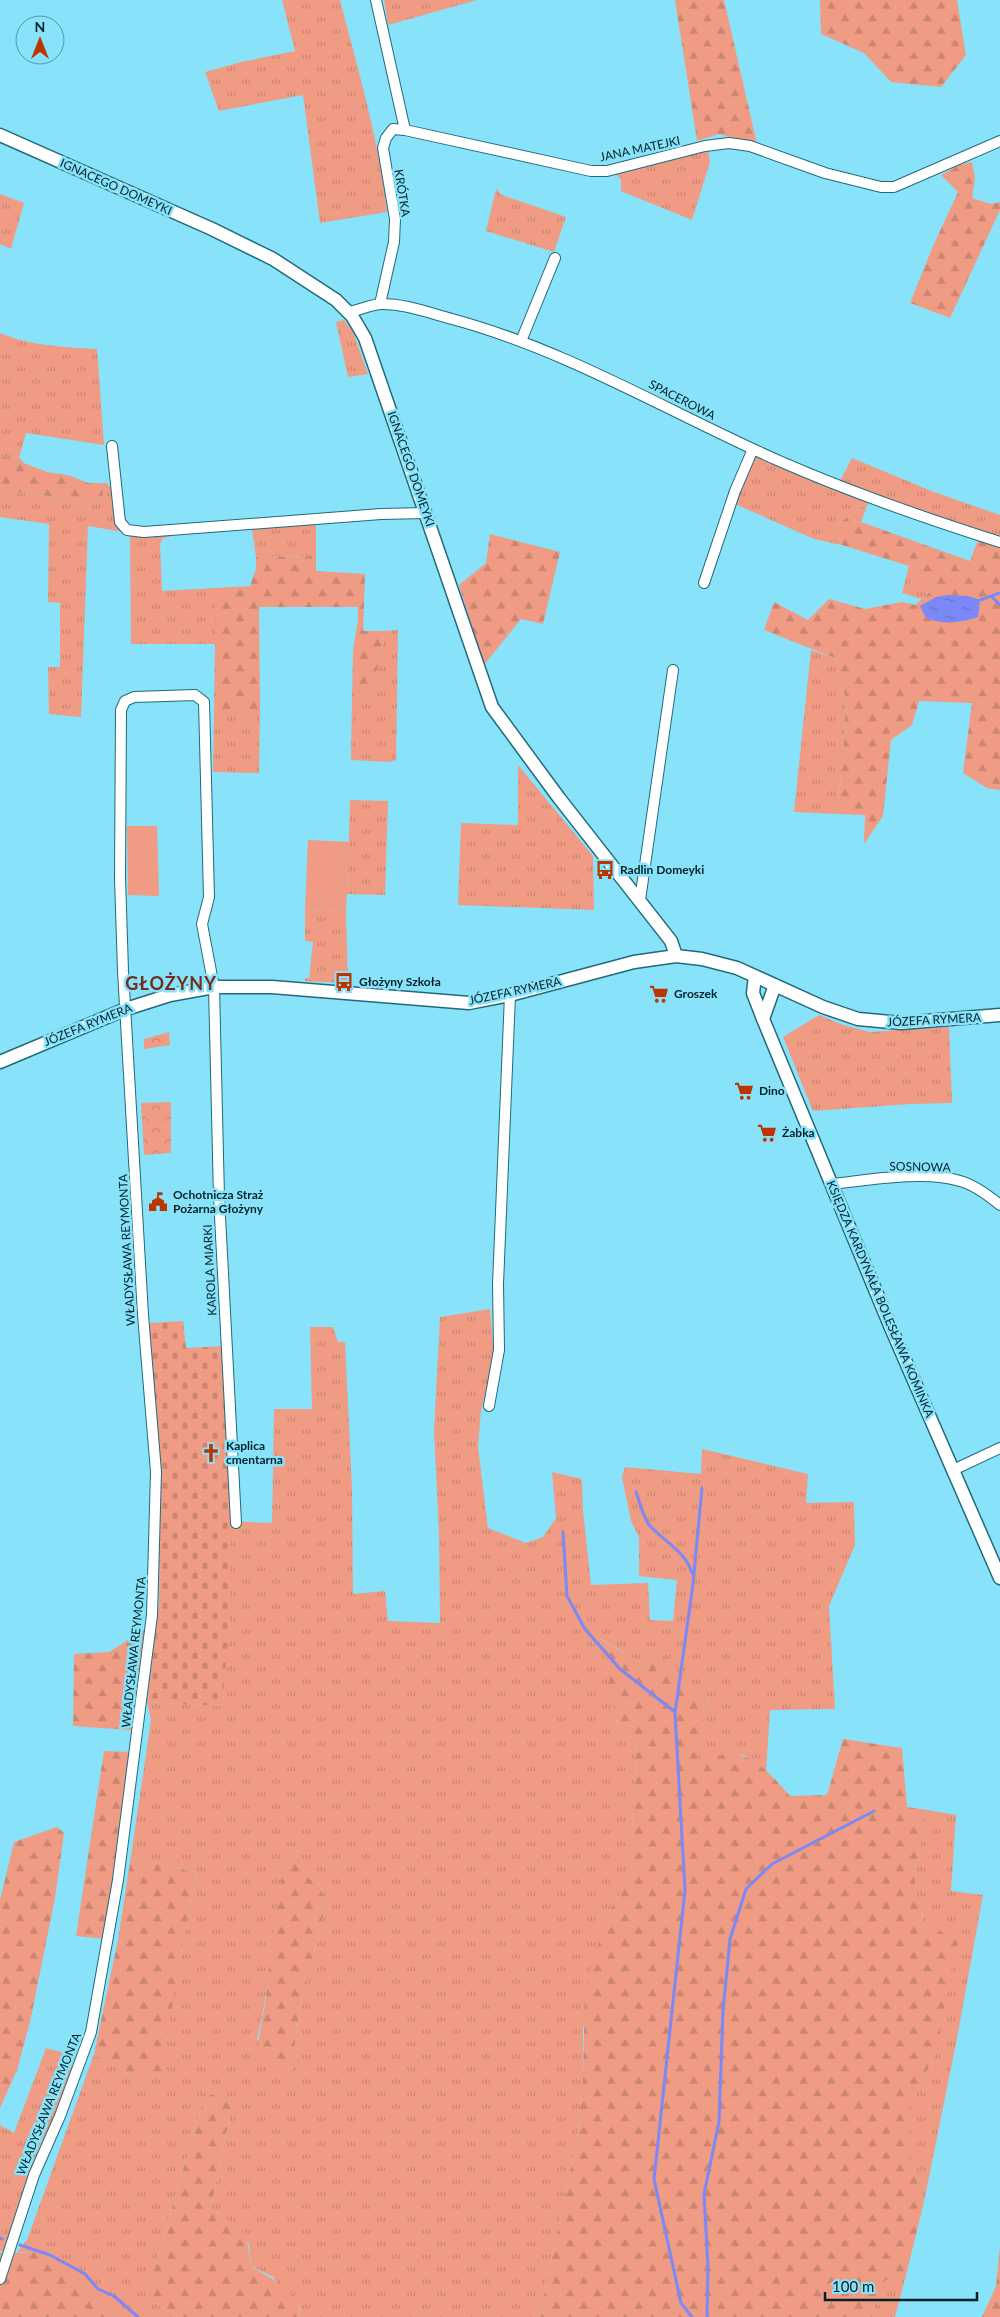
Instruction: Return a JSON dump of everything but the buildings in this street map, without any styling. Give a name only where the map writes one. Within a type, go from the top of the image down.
[{"type":"street","points":[[376,0],[405,130]]},
{"type":"street","name":"KRÓTKA","points":[[380,304],[394,242],[395,219],[383,148],[386,138],[394,129],[405,130]]},
{"type":"street","name":"JANA MATEJKI","points":[[405,130],[591,171],[607,171],[705,146],[729,143],[750,146],[825,173],[880,187],[894,187],[1000,141]]},
{"type":"street","name":"IGNACEGO DOMEYKI","points":[[0,135],[273,259],[315,285],[350,312],[365,338],[492,707],[559,798],[640,900],[670,941],[676,956]]},
{"type":"street","points":[[522,341],[556,258]]},
{"type":"street","name":"SPACEROWA","points":[[350,312],[380,304],[415,308],[522,341],[602,375],[753,449],[898,509],[1000,542]]},
{"type":"street","points":[[112,446],[120,522],[127,530],[144,532],[381,514],[426,513]]},
{"type":"street","points":[[704,583],[735,491],[753,449]]},
{"type":"street","points":[[640,900],[673,670]]},
{"type":"street","name":"KAROLA MIARKI","points":[[126,1009],[120,878],[121,710],[125,701],[134,697],[195,696],[204,702],[209,897],[202,924],[214,986],[219,1197],[236,1523]]},
{"type":"street","name":"JÓZEFA RYMERA","points":[[0,1062],[126,1009],[170,995],[214,986],[272,987],[469,1003],[510,995],[634,962],[676,956],[723,964],[776,985],[823,1007],[858,1019],[878,1022],[1000,1015]]},
{"type":"street","name":"KSIĘDZA KARDYNAŁA BOLESŁAWA KOMINKA","points":[[754,976],[753,993],[763,1019],[1000,1578]]},
{"type":"street","points":[[763,1019],[776,985]]},
{"type":"street","points":[[489,1406],[499,1350],[498,1284],[510,995]]},
{"type":"street","name":"WŁADYSŁAWA REYMONTA","points":[[0,2278],[34,2175],[60,2116],[91,2032],[118,1880],[152,1615],[156,1472],[143,1315],[126,1009]]},
{"type":"street","name":"SOSNOWA","points":[[832,1184],[882,1178],[946,1178],[976,1187],[1000,1205]]},
{"type":"street","points":[[953,1470],[1000,1448]]},
{"type":"green space","points":[[282,0],[340,0],[379,158],[387,212],[320,223],[303,95],[219,111],[205,72],[241,62],[295,51]]},
{"type":"green space","points":[[384,0],[477,0],[388,25]]},
{"type":"green space","points":[[675,0],[724,0],[757,144],[719,134],[697,141]]},
{"type":"green space","points":[[820,0],[957,0],[966,55],[941,87],[891,82],[864,53],[821,34]]},
{"type":"green space","points":[[708,150],[710,162],[692,220],[621,191],[621,179],[616,175]]},
{"type":"green space","points":[[972,162],[975,179],[972,198],[991,204],[1000,202],[1000,210],[950,318],[910,303],[933,246],[958,192],[941,175],[959,165]]},
{"type":"green space","points":[[496,189],[502,195],[566,217],[554,252],[486,231]]},
{"type":"green space","points":[[0,194],[24,203],[11,249],[0,244]]},
{"type":"green space","points":[[344,320],[353,332],[368,374],[348,377],[336,322]]},
{"type":"green space","points":[[0,333],[35,343],[97,349],[104,445],[26,433],[19,458],[0,457]]},
{"type":"green space","points":[[0,457],[19,458],[24,463],[47,472],[68,475],[88,483],[102,483],[103,495],[97,502],[0,490]]},
{"type":"green space","points":[[755,457],[868,503],[835,526],[842,545],[814,539],[735,504]]},
{"type":"green space","points":[[852,458],[934,492],[1000,515],[1000,538],[887,501],[840,481]]},
{"type":"green space","points":[[102,483],[107,483],[111,488],[117,524],[124,532],[88,526],[81,717],[49,714],[48,667],[60,667],[60,603],[48,602],[49,524],[0,517],[0,490],[97,502],[103,495]]},
{"type":"green space","points":[[868,503],[861,522],[970,561],[978,540],[1000,547],[1000,790],[987,788],[963,773],[972,703],[919,701],[912,725],[891,740],[883,816],[864,844],[865,815],[837,814],[846,699],[835,658],[764,630],[774,602],[808,620],[829,599],[865,609],[902,602],[915,605],[936,586],[909,566],[842,545],[835,526]]},
{"type":"green space","points":[[316,522],[316,556],[256,557],[252,529]]},
{"type":"green space","points":[[490,534],[560,552],[543,624],[521,619],[484,665],[459,585],[486,563]]},
{"type":"green space","points":[[130,536],[173,536],[163,538],[160,544],[162,591],[216,588],[216,644],[131,644]]},
{"type":"green space","points":[[316,556],[316,571],[365,574],[363,631],[385,631],[373,688],[352,698],[353,650],[358,620],[358,607],[259,607],[260,709],[214,709],[216,588],[250,586],[256,569],[256,557]]},
{"type":"green space","points":[[909,566],[936,586],[921,599],[902,593]]},
{"type":"green space","points":[[398,630],[396,760],[389,762],[351,760],[352,698],[373,688],[385,631]]},
{"type":"green space","points":[[811,650],[835,658],[846,699],[837,814],[794,812]]},
{"type":"green space","points":[[214,709],[260,709],[259,773],[213,772]]},
{"type":"green space","points":[[518,765],[593,856],[594,910],[458,905],[461,823],[518,825]]},
{"type":"green space","points":[[350,800],[388,801],[385,895],[347,894]]},
{"type":"green space","points":[[127,826],[157,826],[159,896],[128,895]]},
{"type":"green space","points":[[308,840],[349,842],[346,912],[305,910]]},
{"type":"green space","points":[[305,910],[346,912],[348,983],[305,981],[305,978],[309,978],[313,942],[305,941]]},
{"type":"green space","points":[[819,1015],[843,1025],[870,1032],[949,1027],[952,1103],[813,1111],[783,1037]]},
{"type":"green space","points":[[169,1032],[170,1045],[144,1049],[144,1039]]},
{"type":"green space","points":[[171,1102],[171,1153],[144,1155],[141,1103]]},
{"type":"green space","points":[[490,1309],[494,1356],[481,1411],[478,1447],[488,1528],[526,1543],[543,1537],[556,1518],[552,1472],[582,1479],[583,1510],[591,1585],[648,1583],[650,1620],[673,1621],[677,1580],[639,1576],[639,1537],[631,1521],[622,1477],[625,1467],[701,1474],[702,1449],[808,1474],[806,1503],[854,1502],[855,1545],[829,1606],[835,1709],[770,1710],[766,1772],[744,1755],[726,1754],[697,1765],[708,1697],[685,1688],[659,1649],[647,1667],[601,1639],[617,1723],[637,1743],[632,1827],[626,1854],[633,1872],[607,1915],[583,2029],[583,2077],[577,2139],[539,2317],[299,2317],[300,2309],[273,2277],[251,2266],[249,2244],[211,2207],[232,2105],[212,2094],[204,2098],[146,2298],[178,2317],[113,2317],[44,2252],[17,2252],[27,2240],[94,2054],[132,2075],[177,1972],[197,1873],[131,1856],[151,1720],[147,1702],[222,1706],[228,1521],[272,1523],[274,1409],[312,1409],[310,1327],[333,1327],[338,1342],[345,1342],[352,1488],[353,1594],[385,1591],[388,1621],[440,1623],[439,1533],[434,1431],[440,1317]],"holes":[[[289,1847],[302,1853],[302,1873],[320,1886],[326,1905],[299,2013],[291,2073],[257,2039],[266,1991],[279,1895]]]},
{"type":"green space","points":[[183,1321],[186,1348],[224,1346],[231,1545],[230,1620],[222,1706],[147,1702],[159,1604],[160,1474],[149,1323]]},
{"type":"green space","points":[[144,1630],[131,1730],[73,1726],[74,1654],[109,1652]]},
{"type":"green space","points":[[600,1639],[647,1667],[659,1649],[685,1688],[708,1697],[697,1765],[719,1756],[736,1754],[754,1761],[790,1796],[827,1795],[843,1739],[902,1748],[907,1807],[927,1810],[915,1873],[915,1896],[923,1906],[922,1921],[958,1941],[936,2051],[911,2105],[911,2161],[924,2202],[907,2271],[897,2274],[884,2282],[878,2292],[872,2317],[539,2317],[577,2139],[583,2077],[585,1989],[607,1915],[633,1872],[626,1854],[632,1827],[637,1743],[617,1723]]},
{"type":"green space","points":[[104,1751],[132,1752],[105,1939],[76,1936]]},
{"type":"green space","points":[[927,1810],[956,1815],[951,1891],[983,1895],[924,2202],[911,2161],[911,2105],[936,2051],[922,1921],[923,1906],[915,1896],[915,1873]]},
{"type":"green space","points":[[57,1827],[64,1833],[55,1898],[30,2022],[17,2070],[0,2108],[0,1900],[14,1842]]},
{"type":"green space","points":[[289,1847],[302,1853],[302,1873],[320,1886],[326,1905],[299,2013],[291,2073],[258,2060],[275,1917]]},
{"type":"green space","points":[[131,1856],[197,1873],[177,1972],[163,2071],[132,2075],[94,2054],[118,1940]]},
{"type":"green space","points":[[46,2048],[75,2056],[53,2122],[41,2142],[27,2180],[9,2250],[0,2251],[0,2125],[14,2133]]},
{"type":"green space","points":[[212,2094],[232,2105],[211,2207],[246,2234],[251,2266],[275,2280],[290,2292],[296,2299],[299,2307],[299,2317],[178,2317],[146,2298],[204,2098]]},
{"type":"green space","points":[[1000,2246],[1000,2317],[982,2317],[996,2286]]},
{"type":"green space","points":[[44,2252],[113,2317],[0,2317],[0,2253]]},
{"type":"green space","points":[[907,2271],[895,2317],[872,2317],[878,2292],[884,2282],[897,2274]]},
{"type":"water","points":[[948,595],[968,596],[980,600],[978,617],[952,622],[939,622],[926,618],[920,606],[936,597]]},
{"type":"waterway","points":[[980,600],[1000,593]]},
{"type":"waterway","points":[[991,596],[1000,605]]},
{"type":"waterway","points":[[692,2317],[681,2303],[654,2179],[685,1890],[675,1713],[693,1584],[702,1488]]},
{"type":"waterway","points":[[636,1492],[650,1526],[680,1553],[689,1565],[692,1573]]},
{"type":"waterway","points":[[563,1532],[567,1596],[585,1629],[620,1669],[675,1712]]},
{"type":"waterway","points":[[707,2317],[708,2267],[704,2194],[719,2122],[723,2011],[730,1939],[746,1889],[772,1864],[874,1811]]},
{"type":"waterway","points":[[20,2245],[50,2255],[85,2274],[98,2289],[114,2296],[138,2317]]},
{"type":"place","name":"Radlin Domeyki","points":[[605,870]]},
{"type":"place","name":"Głożyny Szkoła","points":[[344,982]]},
{"type":"place","name":"Groszek","points":[[659,994]]},
{"type":"place","name":"Dino","points":[[744,1091]]},
{"type":"place","name":"Żabka","points":[[767,1133]]},
{"type":"place","name":"Ochotnicza Straż Pożarna Głożyny","points":[[158,1202]]},
{"type":"place","name":"Kaplica cmentarna","points":[[211,1453]]},
{"type":"district","name":"GŁOŻYNY","points":[[171,984]]}]
